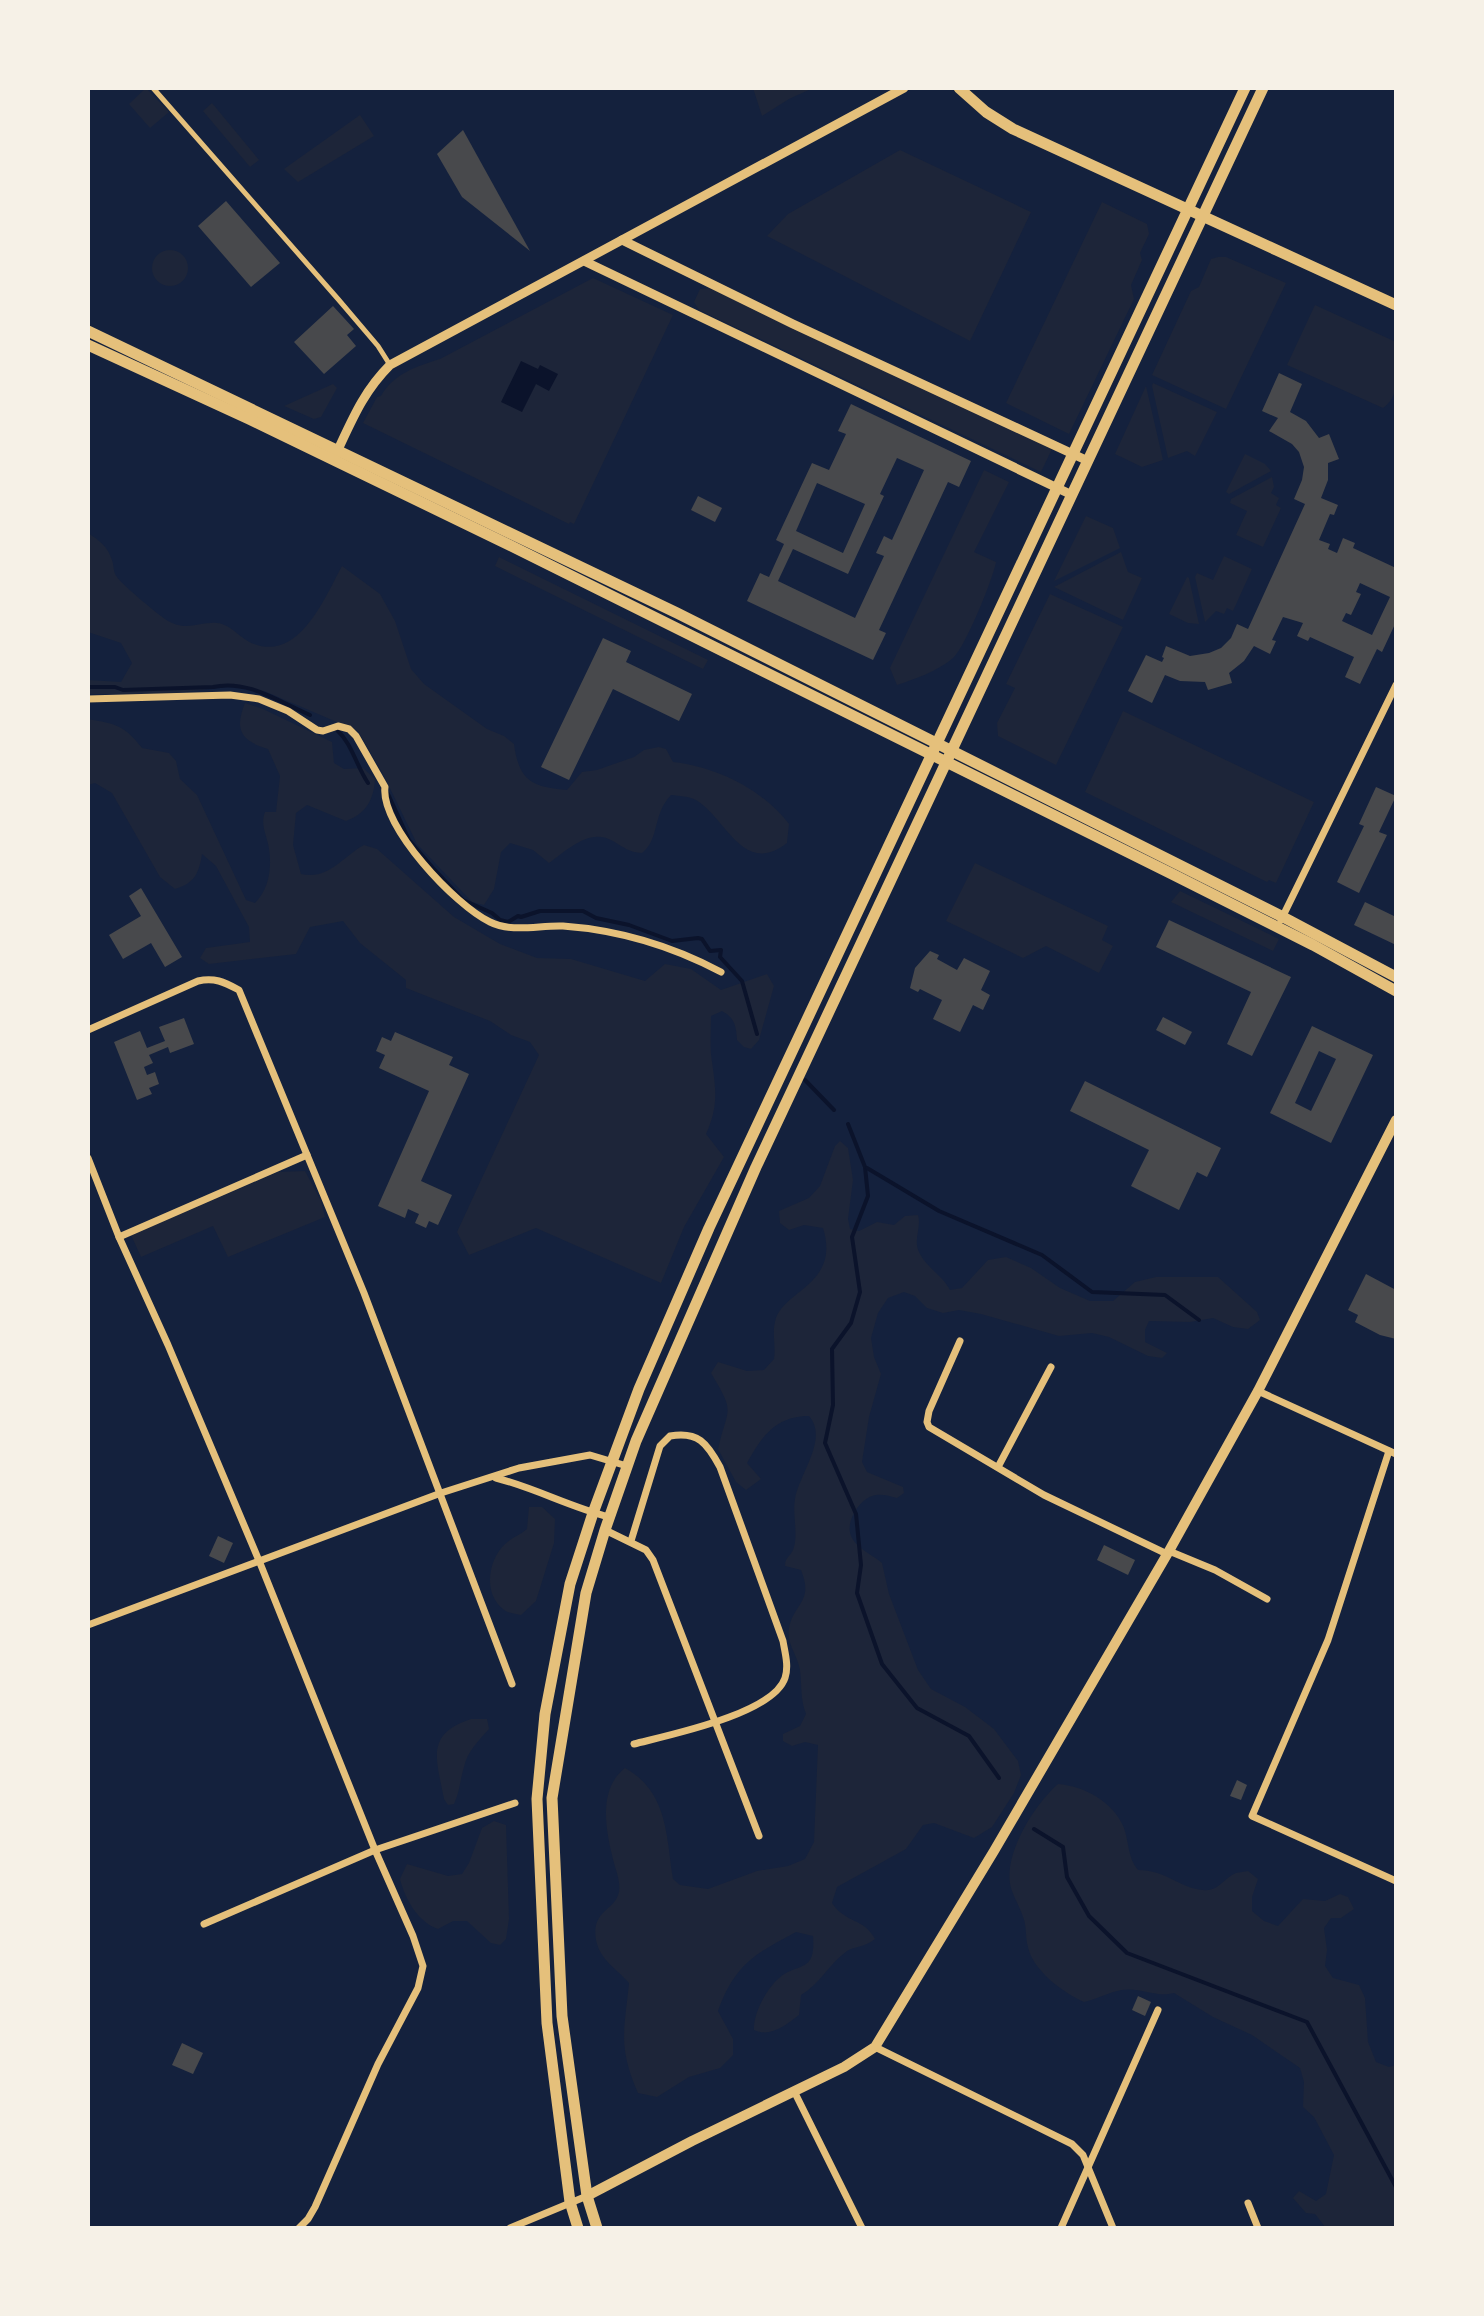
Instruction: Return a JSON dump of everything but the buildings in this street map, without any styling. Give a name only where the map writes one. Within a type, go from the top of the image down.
[{"type":"main road","points":[[959,88],[986,112],[1013,129],[1396,305]]},
{"type":"main road","points":[[578,2228],[570,2202],[547,2023],[537,1799],[545,1714],[570,1584],[611,1459],[741,1159],[1245,88]]},
{"type":"main road","points":[[597,2228],[587,2196],[562,2016],[552,1798],[586,1593],[609,1517],[627,1466],[756,1167],[1263,88]]},
{"type":"main road","points":[[88,331],[947,764],[1396,977]]},
{"type":"main road","points":[[88,345],[336,454],[663,606],[936,742],[1280,922],[1396,991]]},
{"type":"main road","points":[[587,2196],[844,2067],[875,2047],[965,1900],[1168,1552],[1258,1391],[1396,1120]]},
{"type":"street","points":[[153,88],[338,299],[390,365]]},
{"type":"street","points":[[336,454],[362,398],[390,365],[904,88]]},
{"type":"street","points":[[622,240],[793,324],[1088,461]]},
{"type":"street","points":[[584,261],[1072,495]]},
{"type":"street","points":[[1280,922],[1396,685]]},
{"type":"street","points":[[88,699],[230,695],[259,699],[274,705],[317,730],[338,726],[349,729],[385,787],[384,795],[399,831],[426,868],[466,908],[491,923],[507,928],[563,926],[635,938],[691,956],[721,972]]},
{"type":"street","points":[[88,1030],[209,978],[239,990],[364,1293],[512,1684]]},
{"type":"street","points":[[119,1237],[307,1155]]},
{"type":"street","points":[[88,1158],[260,1563],[423,1966],[418,1988],[378,2064],[315,2207],[299,2228]]},
{"type":"street","points":[[960,1341],[929,1411],[927,1422],[934,1431],[1044,1495],[1215,1570],[1267,1599]]},
{"type":"street","points":[[998,1467],[1051,1367]]},
{"type":"street","points":[[1258,1391],[1392,1452],[1328,1640],[1252,1816],[1396,1881]]},
{"type":"street","points":[[631,1541],[660,1446],[670,1436],[693,1435],[704,1443],[720,1467],[783,1641],[787,1663],[781,1687],[761,1703],[716,1722],[634,1744]]},
{"type":"street","points":[[88,1625],[441,1493],[519,1468],[590,1455],[627,1466]]},
{"type":"street","points":[[519,1468],[520,1484]]},
{"type":"street","points":[[494,1478],[520,1484],[609,1517]]},
{"type":"street","points":[[605,1530],[646,1550],[653,1560],[759,1836]]},
{"type":"street","points":[[204,1924],[375,1850],[515,1803]]},
{"type":"street","points":[[1061,2228],[1158,2010]]},
{"type":"street","points":[[875,2047],[1072,2144],[1083,2155],[1113,2228]]},
{"type":"street","points":[[794,2091],[862,2228]]},
{"type":"street","points":[[510,2228],[587,2196]]},
{"type":"street","points":[[1248,2203],[1258,2228]]},
{"type":"shaded area","points":[[146,88],[169,112],[150,128],[129,104]]},
{"type":"shaded area","points":[[753,88],[813,88],[762,116]]},
{"type":"shaded area","points":[[212,103],[259,160],[250,167],[203,111]]},
{"type":"shaded area","points":[[360,115],[374,136],[298,182],[284,169]]},
{"type":"shaded area","points":[[900,150],[1031,212],[970,341],[767,236],[788,214]]},
{"type":"shaded area","points":[[1102,202],[1147,224],[1149,234],[1131,285],[1134,299],[1069,434],[1006,403]]},
{"type":"shaded area","points":[[170,250],[183,255],[188,268],[183,281],[170,286],[157,281],[152,268],[157,255]]},
{"type":"shaded area","points":[[1226,257],[1286,283],[1226,409],[1152,375],[1191,291],[1199,287],[1211,259]]},
{"type":"shaded area","points":[[593,278],[673,315],[574,524],[363,423],[377,397],[399,376],[440,359]]},
{"type":"shaded area","points":[[709,288],[1052,449],[1041,472],[699,310],[694,302],[700,289]]},
{"type":"shaded area","points":[[1315,305],[1396,342],[1396,387],[1383,408],[1287,365]]},
{"type":"shaded area","points":[[521,361],[538,369],[540,365],[558,374],[549,391],[536,384],[522,412],[501,402]]},
{"type":"shaded area","points":[[1153,383],[1217,412],[1195,456],[1187,451],[1168,458]]},
{"type":"shaded area","points":[[333,384],[337,388],[321,417],[314,419],[284,406]]},
{"type":"shaded area","points":[[1146,386],[1163,460],[1142,467],[1115,454]]},
{"type":"shaded area","points":[[1245,454],[1265,464],[1271,471],[1229,494],[1226,492]]},
{"type":"shaded area","points":[[984,470],[1009,482],[974,552],[996,562],[984,597],[953,658],[933,671],[897,685],[890,668]]},
{"type":"shaded area","points":[[1272,477],[1274,487],[1271,493],[1279,498],[1276,505],[1281,508],[1263,547],[1236,535],[1247,511],[1230,503],[1231,499]]},
{"type":"shaded area","points":[[1086,516],[1113,528],[1120,548],[1054,581]]},
{"type":"shaded area","points":[[88,533],[108,551],[120,581],[168,621],[184,626],[222,624],[249,642],[270,647],[298,635],[309,623],[342,566],[380,594],[395,621],[411,669],[424,684],[487,729],[514,744],[519,766],[529,780],[545,787],[567,790],[582,772],[597,770],[634,757],[644,750],[659,747],[666,749],[673,762],[722,775],[766,800],[789,824],[787,843],[772,852],[759,853],[747,849],[696,800],[671,795],[661,811],[648,847],[642,853],[630,851],[604,837],[596,837],[579,842],[549,863],[533,850],[510,843],[501,852],[494,889],[484,905],[472,902],[417,844],[358,731],[264,691],[231,686],[169,694],[88,694],[88,680],[121,682],[132,663],[121,643],[88,632]]},
{"type":"shaded area","points":[[1121,552],[1128,572],[1142,578],[1123,620],[1054,587]]},
{"type":"shaded area","points":[[1224,556],[1252,569],[1233,611],[1227,608],[1224,614],[1216,611],[1205,622],[1195,577],[1197,573],[1213,580]]},
{"type":"shaded area","points":[[499,557],[708,660],[703,669],[495,566]]},
{"type":"shaded area","points":[[1187,577],[1199,624],[1188,623],[1169,614]]},
{"type":"shaded area","points":[[1050,594],[1123,627],[1056,765],[998,736],[997,723],[1015,688],[1006,684]]},
{"type":"shaded area","points":[[245,703],[332,742],[334,763],[344,769],[363,768],[375,779],[368,805],[346,821],[307,805],[296,813],[293,845],[301,874],[327,871],[364,845],[377,849],[454,917],[500,944],[537,958],[571,959],[645,981],[665,964],[691,969],[721,990],[767,974],[774,986],[759,1040],[751,1049],[737,1040],[730,1017],[722,1011],[711,1016],[715,1094],[706,1134],[724,1157],[684,1227],[661,1283],[536,1228],[469,1255],[457,1232],[539,1055],[530,1042],[511,1035],[490,1021],[406,988],[406,980],[360,943],[343,921],[310,927],[296,954],[209,964],[200,958],[206,948],[250,942],[249,927],[216,866],[202,854],[195,876],[175,889],[160,877],[112,793],[95,783],[88,785],[88,719],[119,727],[142,748],[169,753],[176,761],[180,779],[197,795],[246,900],[255,903],[264,891],[270,871],[264,817],[265,812],[276,812],[280,776],[268,749],[251,742],[242,733],[240,720]]},
{"type":"shaded area","points":[[1123,711],[1314,802],[1276,883],[1267,882],[1085,792]]},
{"type":"shaded area","points":[[975,863],[1108,926],[1102,940],[1113,946],[1099,973],[1046,946],[1023,958],[946,921]]},
{"type":"shaded area","points":[[1180,891],[1279,939],[1273,951],[1171,902]]},
{"type":"shaded area","points":[[840,1141],[848,1148],[853,1180],[848,1219],[850,1229],[859,1231],[877,1222],[894,1225],[905,1216],[918,1215],[918,1249],[950,1290],[962,1288],[988,1260],[1006,1257],[1031,1268],[1060,1288],[1090,1301],[1113,1301],[1135,1282],[1156,1277],[1218,1277],[1257,1312],[1260,1320],[1248,1329],[1233,1327],[1213,1318],[1190,1322],[1149,1321],[1145,1342],[1167,1353],[1162,1358],[1148,1356],[1109,1337],[1092,1333],[1059,1336],[981,1314],[959,1310],[943,1313],[927,1308],[915,1296],[904,1292],[888,1298],[878,1313],[871,1338],[881,1374],[869,1417],[862,1462],[867,1472],[903,1487],[904,1493],[897,1498],[878,1495],[867,1499],[854,1514],[850,1532],[858,1545],[882,1563],[889,1594],[918,1670],[931,1689],[965,1707],[994,1729],[1018,1761],[1021,1775],[1014,1793],[992,1827],[974,1838],[934,1823],[923,1825],[906,1849],[837,1887],[832,1903],[871,1932],[875,1939],[850,1949],[801,1995],[799,2015],[789,2023],[766,2032],[754,2030],[758,2010],[773,1984],[809,1962],[813,1936],[796,1932],[748,1962],[732,1982],[718,2011],[733,2039],[733,2055],[720,2068],[689,2077],[657,2097],[638,2093],[627,2063],[624,2039],[629,1983],[605,1958],[596,1940],[597,1923],[619,1892],[606,1820],[608,1797],[617,1776],[625,1768],[650,1789],[666,1831],[673,1879],[680,1885],[708,1889],[757,1871],[788,1866],[805,1859],[814,1842],[818,1745],[805,1742],[792,1746],[783,1741],[783,1734],[800,1726],[806,1714],[800,1670],[789,1634],[791,1620],[804,1596],[804,1581],[801,1570],[785,1566],[795,1544],[795,1499],[814,1446],[814,1425],[809,1416],[797,1417],[771,1429],[747,1463],[761,1479],[746,1490],[736,1482],[718,1449],[728,1410],[711,1373],[718,1362],[747,1371],[764,1370],[774,1359],[774,1326],[780,1311],[817,1275],[824,1263],[826,1247],[823,1228],[804,1225],[789,1230],[780,1223],[779,1211],[809,1198],[820,1186],[835,1146]]},
{"type":"shaded area","points":[[305,1171],[321,1201],[325,1217],[228,1257],[213,1226],[141,1257],[131,1235],[278,1172]]},
{"type":"shaded area","points":[[529,1507],[542,1507],[555,1519],[554,1543],[536,1601],[521,1615],[503,1609],[497,1602],[492,1594],[490,1576],[499,1551],[527,1529]]},
{"type":"shaded area","points":[[471,1719],[487,1719],[489,1729],[468,1756],[454,1804],[448,1805],[444,1799],[437,1750],[446,1732]]},
{"type":"shaded area","points":[[1058,1784],[1088,1792],[1113,1810],[1124,1828],[1130,1856],[1138,1870],[1157,1873],[1194,1889],[1208,1890],[1236,1873],[1248,1871],[1258,1879],[1252,1897],[1252,1911],[1264,1921],[1278,1926],[1303,1899],[1325,1901],[1340,1894],[1348,1897],[1354,1909],[1341,1918],[1331,1918],[1324,1928],[1327,1950],[1325,1966],[1333,1978],[1359,1985],[1365,1998],[1368,2042],[1376,2062],[1389,2067],[1396,2065],[1396,2228],[1326,2228],[1315,2214],[1306,2213],[1293,2198],[1299,2191],[1316,2201],[1326,2194],[1334,2155],[1314,2117],[1303,2107],[1304,2082],[1300,2068],[1252,2035],[1213,2017],[1174,1993],[1122,1990],[1084,2002],[1059,1987],[1036,1964],[1028,1947],[1024,1920],[1009,1875],[1022,1832],[1039,1805]]},
{"type":"shaded area","points":[[494,1821],[506,1825],[509,1919],[506,1939],[500,1945],[491,1943],[467,1921],[453,1921],[438,1929],[431,1926],[413,1909],[400,1879],[407,1864],[448,1876],[462,1874],[482,1828]]},
{"type":"waterway","points":[[88,687],[123,690],[239,686],[263,693],[310,715]]},
{"type":"waterway","points":[[337,730],[368,783]]},
{"type":"waterway","points":[[388,794],[409,840],[433,868],[463,900],[500,920],[508,922],[518,916],[540,911],[583,911],[596,918],[629,925],[672,941],[702,939],[710,951],[721,950],[720,957],[742,981],[757,1034]]},
{"type":"waterway","points":[[805,1080],[834,1110]]},
{"type":"waterway","points":[[848,1124],[865,1167],[868,1196],[852,1237],[860,1292],[851,1323],[832,1349],[833,1405],[825,1443],[856,1514],[861,1565],[857,1593],[882,1664],[917,1708],[969,1736],[999,1778]]},
{"type":"waterway","points":[[867,1168],[939,1211],[1042,1255],[1092,1292],[1165,1295],[1199,1320]]},
{"type":"waterway","points":[[1034,1829],[1063,1847],[1067,1877],[1089,1916],[1127,1953],[1307,2022],[1396,2187]]}]
